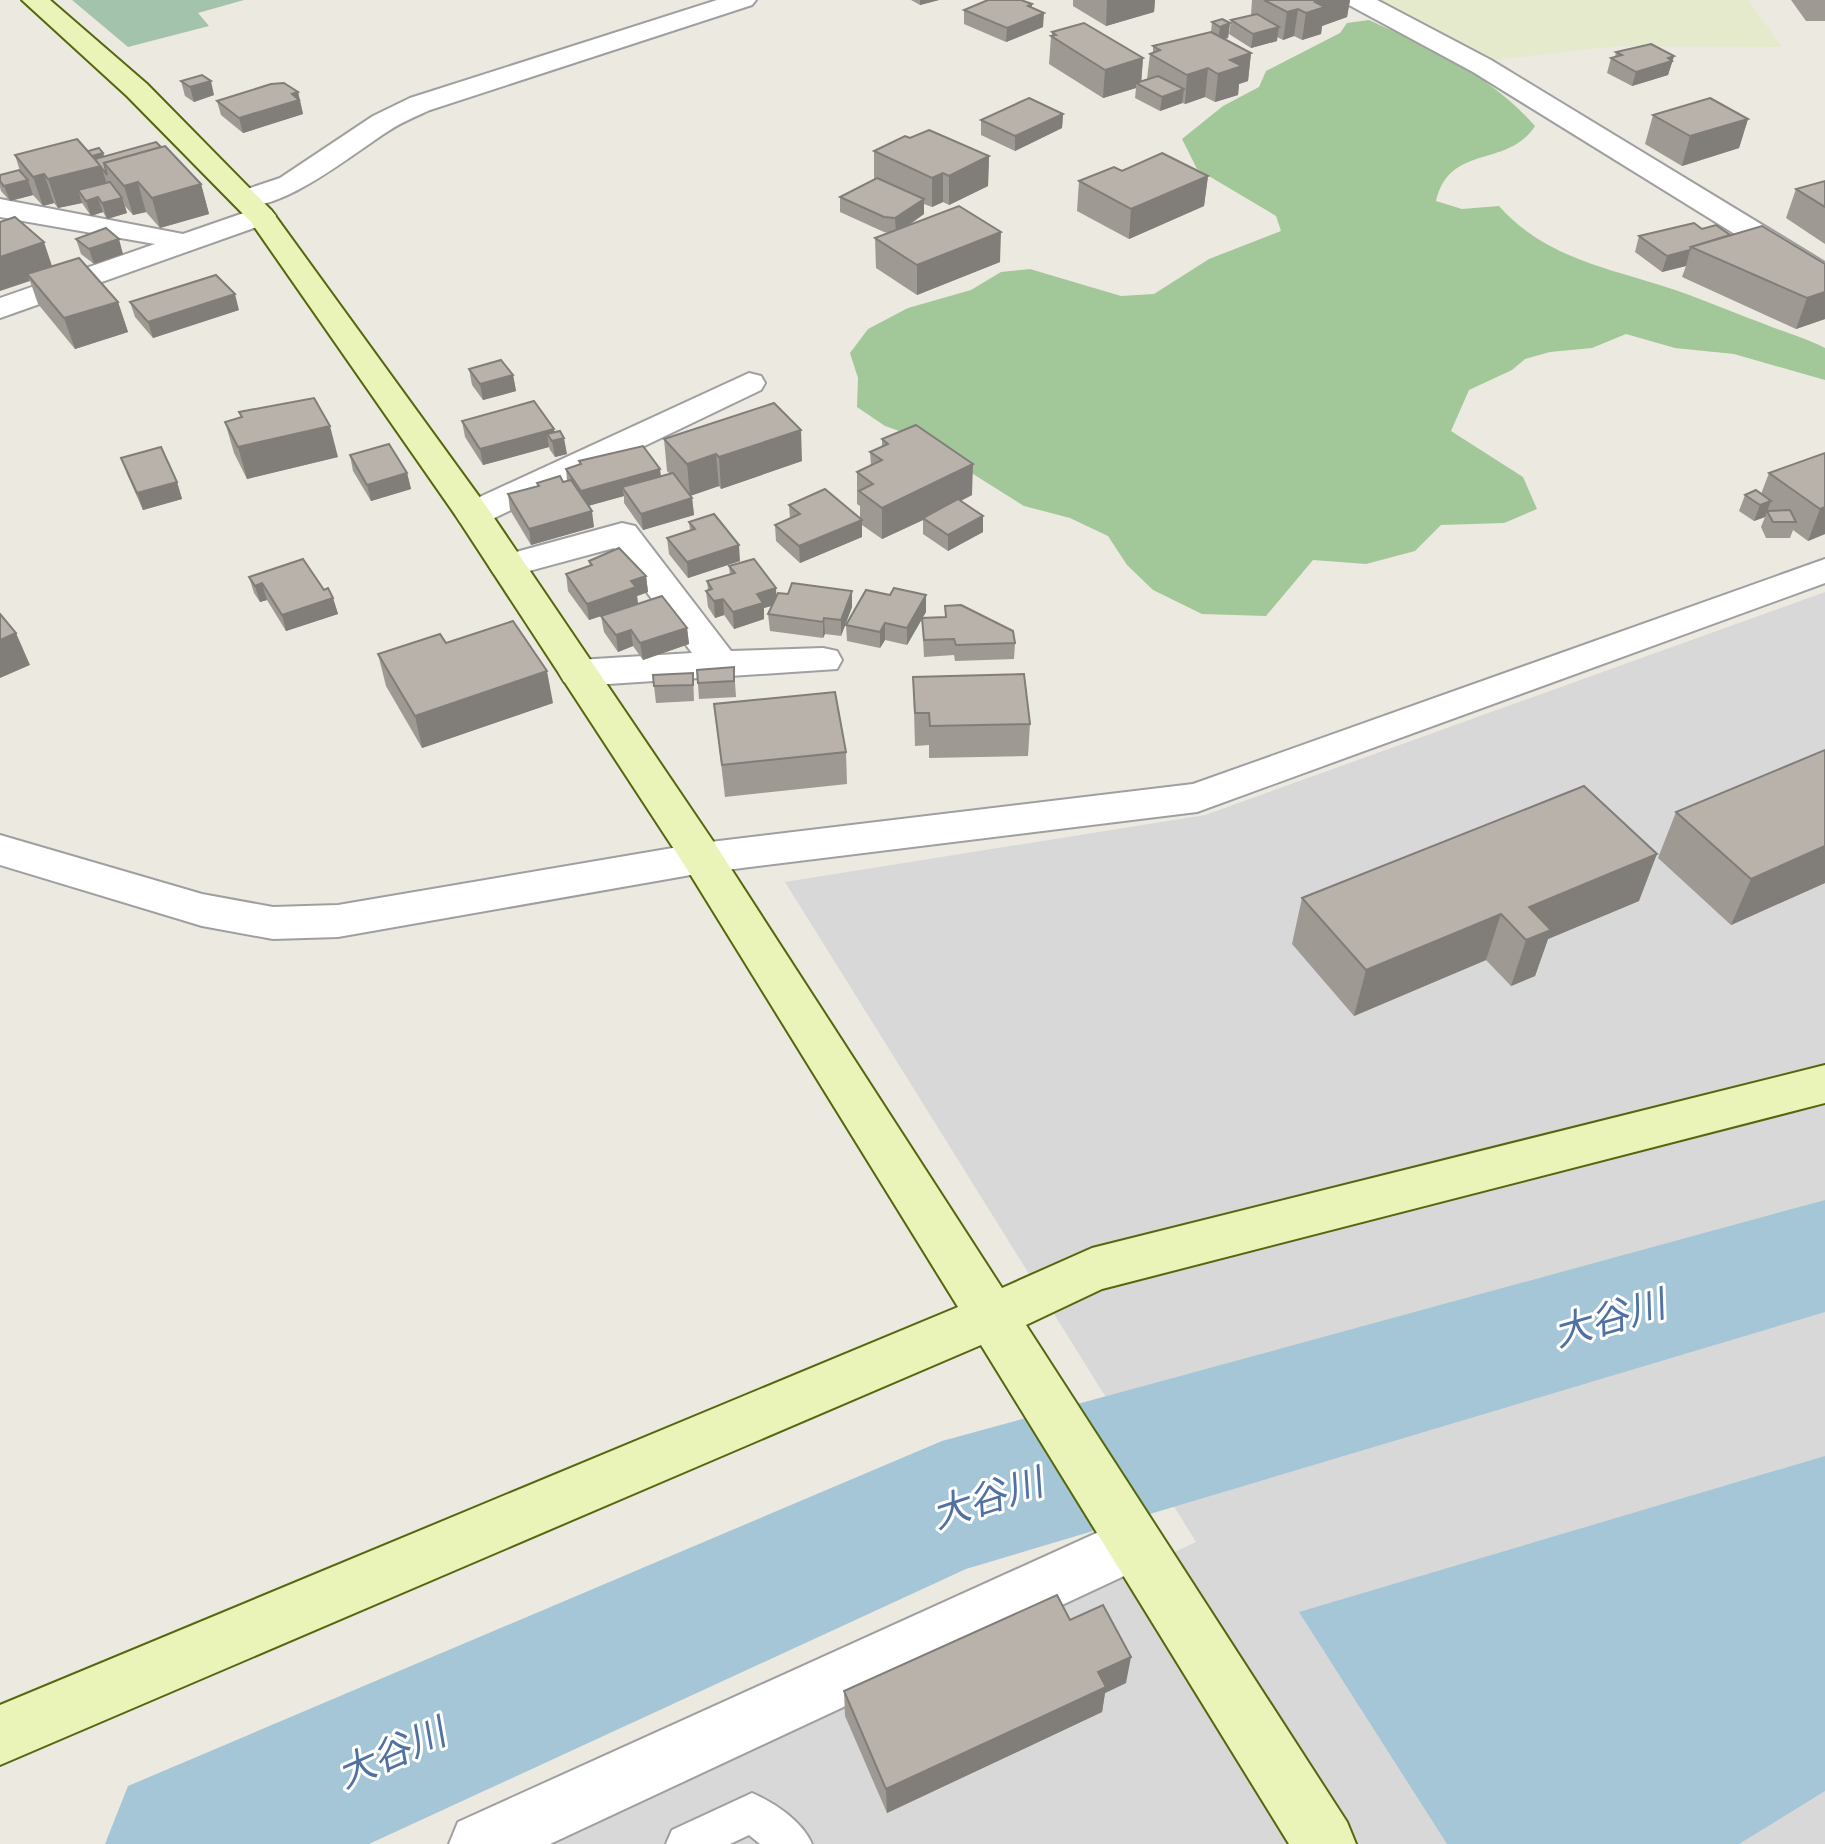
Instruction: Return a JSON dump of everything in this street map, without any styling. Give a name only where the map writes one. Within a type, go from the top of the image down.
[{"type":"street","points":[[35,0],[137,90],[253,207],[473,514],[702,858],[1325,1844]]},
{"type":"street","points":[[0,309],[180,243],[253,207],[383,122],[420,104],[743,0]]},
{"type":"street","points":[[1358,0],[1482,66],[1825,276]]},
{"type":"street","points":[[0,208],[162,236],[180,243]]},
{"type":"street","points":[[473,514],[749,383]]},
{"type":"street","points":[[507,566],[622,534],[720,664]]},
{"type":"street","points":[[0,850],[202,910],[273,923],[338,921],[702,858],[1197,798],[1825,570]]},
{"type":"street","points":[[578,673],[823,660]]},
{"type":"street","points":[[0,1735],[993,1316],[1092,1270],[1825,1084]]},
{"type":"street","points":[[480,1844],[1134,1543]]},
{"type":"lane","points":[[686,1844],[752,1813],[792,1844]]},
{"type":"shaded area","points":[[1825,592],[1825,1844],[553,1844],[1196,1542],[785,882],[1205,815]]},
{"type":"green space","points":[[72,0],[244,0],[198,13],[209,26],[128,47]]},
{"type":"green space","points":[[1375,0],[1748,0],[1782,47],[1617,46],[1495,60]]},
{"type":"green space","points":[[1369,20],[1437,52],[1479,77],[1535,126],[1510,148],[1466,163],[1453,171],[1443,183],[1436,201],[1462,209],[1499,206],[1535,237],[1575,258],[1689,295],[1817,344],[1825,348],[1825,380],[1734,354],[1675,348],[1626,334],[1592,348],[1550,352],[1525,359],[1512,370],[1469,390],[1451,431],[1523,477],[1537,509],[1504,523],[1441,525],[1415,551],[1366,564],[1313,560],[1266,616],[1202,614],[1153,590],[1127,565],[1108,536],[1070,518],[1024,506],[973,474],[933,443],[885,426],[857,407],[858,378],[850,353],[868,329],[908,308],[971,290],[1001,272],[1030,269],[1121,296],[1154,294],[1209,259],[1281,231],[1276,216],[1197,169],[1182,139],[1223,106],[1259,87],[1266,71],[1340,33],[1347,23]]},
{"type":"water","points":[[1825,1456],[1825,1791],[1739,1844],[1447,1844],[1299,1612]]},
{"type":"building","points":[[988,0],[1021,0],[1044,13],[1007,28],[964,10]]},
{"type":"building","points":[[1264,0],[1320,0],[1315,2],[1325,7],[1306,13],[1298,9],[1287,12]]},
{"type":"building","points":[[1257,14],[1279,27],[1253,34],[1231,20]]},
{"type":"building","points":[[1222,19],[1230,23],[1220,27],[1212,22]]},
{"type":"building","points":[[1084,23],[1143,58],[1105,70],[1051,36],[1056,35],[1052,32]]},
{"type":"building","points":[[1211,32],[1251,53],[1230,60],[1242,66],[1218,74],[1208,68],[1187,75],[1150,54],[1160,50],[1153,46]]},
{"type":"building","points":[[1651,44],[1674,56],[1668,58],[1672,61],[1636,72],[1611,58],[1622,55],[1616,52]]},
{"type":"building","points":[[202,75],[211,81],[190,87],[181,81]]},
{"type":"building","points":[[1158,76],[1184,89],[1162,97],[1136,83]]},
{"type":"building","points":[[284,83],[298,92],[292,94],[299,100],[239,118],[217,101],[271,84]]},
{"type":"building","points":[[1029,98],[1063,114],[1015,136],[981,120]]},
{"type":"building","points":[[1710,98],[1748,119],[1690,136],[1653,115]]},
{"type":"building","points":[[929,130],[989,156],[949,176],[943,173],[932,178],[874,151],[905,136],[910,138]]},
{"type":"building","points":[[77,139],[101,166],[48,179],[44,174],[33,177],[15,155]]},
{"type":"building","points":[[156,142],[161,147],[104,163],[107,175],[95,159]]},
{"type":"building","points":[[165,146],[201,184],[152,198],[138,182],[124,186],[104,163]]},
{"type":"building","points":[[99,148],[103,153],[92,156],[88,151]]},
{"type":"building","points":[[1162,153],[1208,176],[1131,209],[1079,181],[1114,167],[1122,171]]},
{"type":"building","points":[[19,170],[28,180],[4,186],[0,181],[0,175]]},
{"type":"building","points":[[877,178],[924,199],[895,218],[884,217],[840,197]]},
{"type":"building","points":[[1825,181],[1825,207],[1796,189]]},
{"type":"building","points":[[110,182],[122,198],[102,203],[98,197],[86,201],[78,190]]},
{"type":"building","points":[[959,206],[1001,232],[917,265],[875,238]]},
{"type":"building","points":[[15,217],[44,242],[0,257],[0,222]]},
{"type":"building","points":[[1694,223],[1702,229],[1716,225],[1730,235],[1667,256],[1639,236]]},
{"type":"building","points":[[1762,226],[1825,264],[1825,292],[1807,298],[1691,247]]},
{"type":"building","points":[[106,228],[119,239],[89,249],[76,239]]},
{"type":"building","points":[[79,258],[118,302],[64,318],[27,274]]},
{"type":"building","points":[[216,275],[235,294],[148,322],[130,302]]},
{"type":"building","points":[[501,360],[513,375],[480,384],[469,369]]},
{"type":"building","points":[[314,398],[330,426],[238,447],[225,422],[242,417],[239,412]]},
{"type":"building","points":[[534,401],[554,429],[480,449],[462,421]]},
{"type":"building","points":[[774,403],[801,430],[719,457],[716,454],[687,464],[664,439]]},
{"type":"building","points":[[916,425],[973,464],[882,508],[859,491],[873,484],[857,472],[882,460],[870,452],[888,444],[882,439]]},
{"type":"building","points":[[560,431],[564,438],[552,441],[547,434]]},
{"type":"building","points":[[389,444],[407,473],[367,485],[350,455]]},
{"type":"building","points":[[643,446],[660,469],[581,491],[566,469],[581,464],[579,461]]},
{"type":"building","points":[[161,447],[177,482],[137,493],[121,458]]},
{"type":"building","points":[[1825,453],[1825,507],[1820,509],[1769,473]]},
{"type":"building","points":[[673,473],[692,498],[641,514],[622,487]]},
{"type":"building","points":[[560,476],[563,482],[571,480],[592,511],[529,529],[508,494],[539,486],[537,483]]},
{"type":"building","points":[[825,489],[862,520],[799,546],[775,525],[800,514],[789,505]]},
{"type":"building","points":[[1756,490],[1771,501],[1760,505],[1745,495]]},
{"type":"building","points":[[958,499],[983,516],[948,535],[923,518]]},
{"type":"building","points":[[1790,510],[1796,522],[1773,522],[1767,511]]},
{"type":"building","points":[[714,514],[739,545],[687,562],[667,538],[695,529],[689,522]]},
{"type":"building","points":[[619,548],[646,576],[631,581],[636,587],[587,604],[566,574],[592,565],[589,561]]},
{"type":"building","points":[[303,559],[333,598],[282,615],[262,583],[255,586],[249,577]]},
{"type":"building","points":[[754,559],[776,588],[757,594],[763,603],[733,612],[723,599],[714,601],[706,591],[712,589],[707,581],[735,573],[729,566]]},
{"type":"building","points":[[792,583],[852,591],[841,620],[824,618],[823,622],[768,614],[778,593],[788,594]]},
{"type":"building","points":[[894,588],[926,595],[907,628],[885,623],[880,632],[846,625],[866,590],[890,595]]},
{"type":"building","points":[[662,596],[687,628],[640,643],[631,630],[616,635],[601,616]]},
{"type":"building","points":[[961,605],[1013,631],[1015,643],[956,645],[954,639],[924,640],[922,618],[946,617],[945,606]]},
{"type":"building","points":[[0,614],[16,633],[0,640]]},
{"type":"building","points":[[513,621],[547,671],[415,716],[378,654],[440,634],[446,643]]},
{"type":"building","points":[[734,667],[734,681],[698,683],[697,670]]},
{"type":"building","points":[[693,673],[693,685],[654,686],[653,675]]},
{"type":"building","points":[[1024,674],[1030,724],[930,726],[929,713],[915,713],[913,677]]},
{"type":"building","points":[[835,692],[846,752],[722,765],[714,704]]},
{"type":"building","points":[[1825,750],[1825,846],[1751,879],[1676,812]]},
{"type":"building","points":[[1584,786],[1657,854],[1529,907],[1551,930],[1526,940],[1501,914],[1366,970],[1302,898]]},
{"type":"building","points":[[1057,1595],[1070,1620],[1103,1605],[1131,1657],[1098,1672],[1106,1687],[886,1789],[844,1691]]},
{"type":"waterway","name":"大谷川","points":[[186,1844],[942,1509],[1825,1256]]}]
